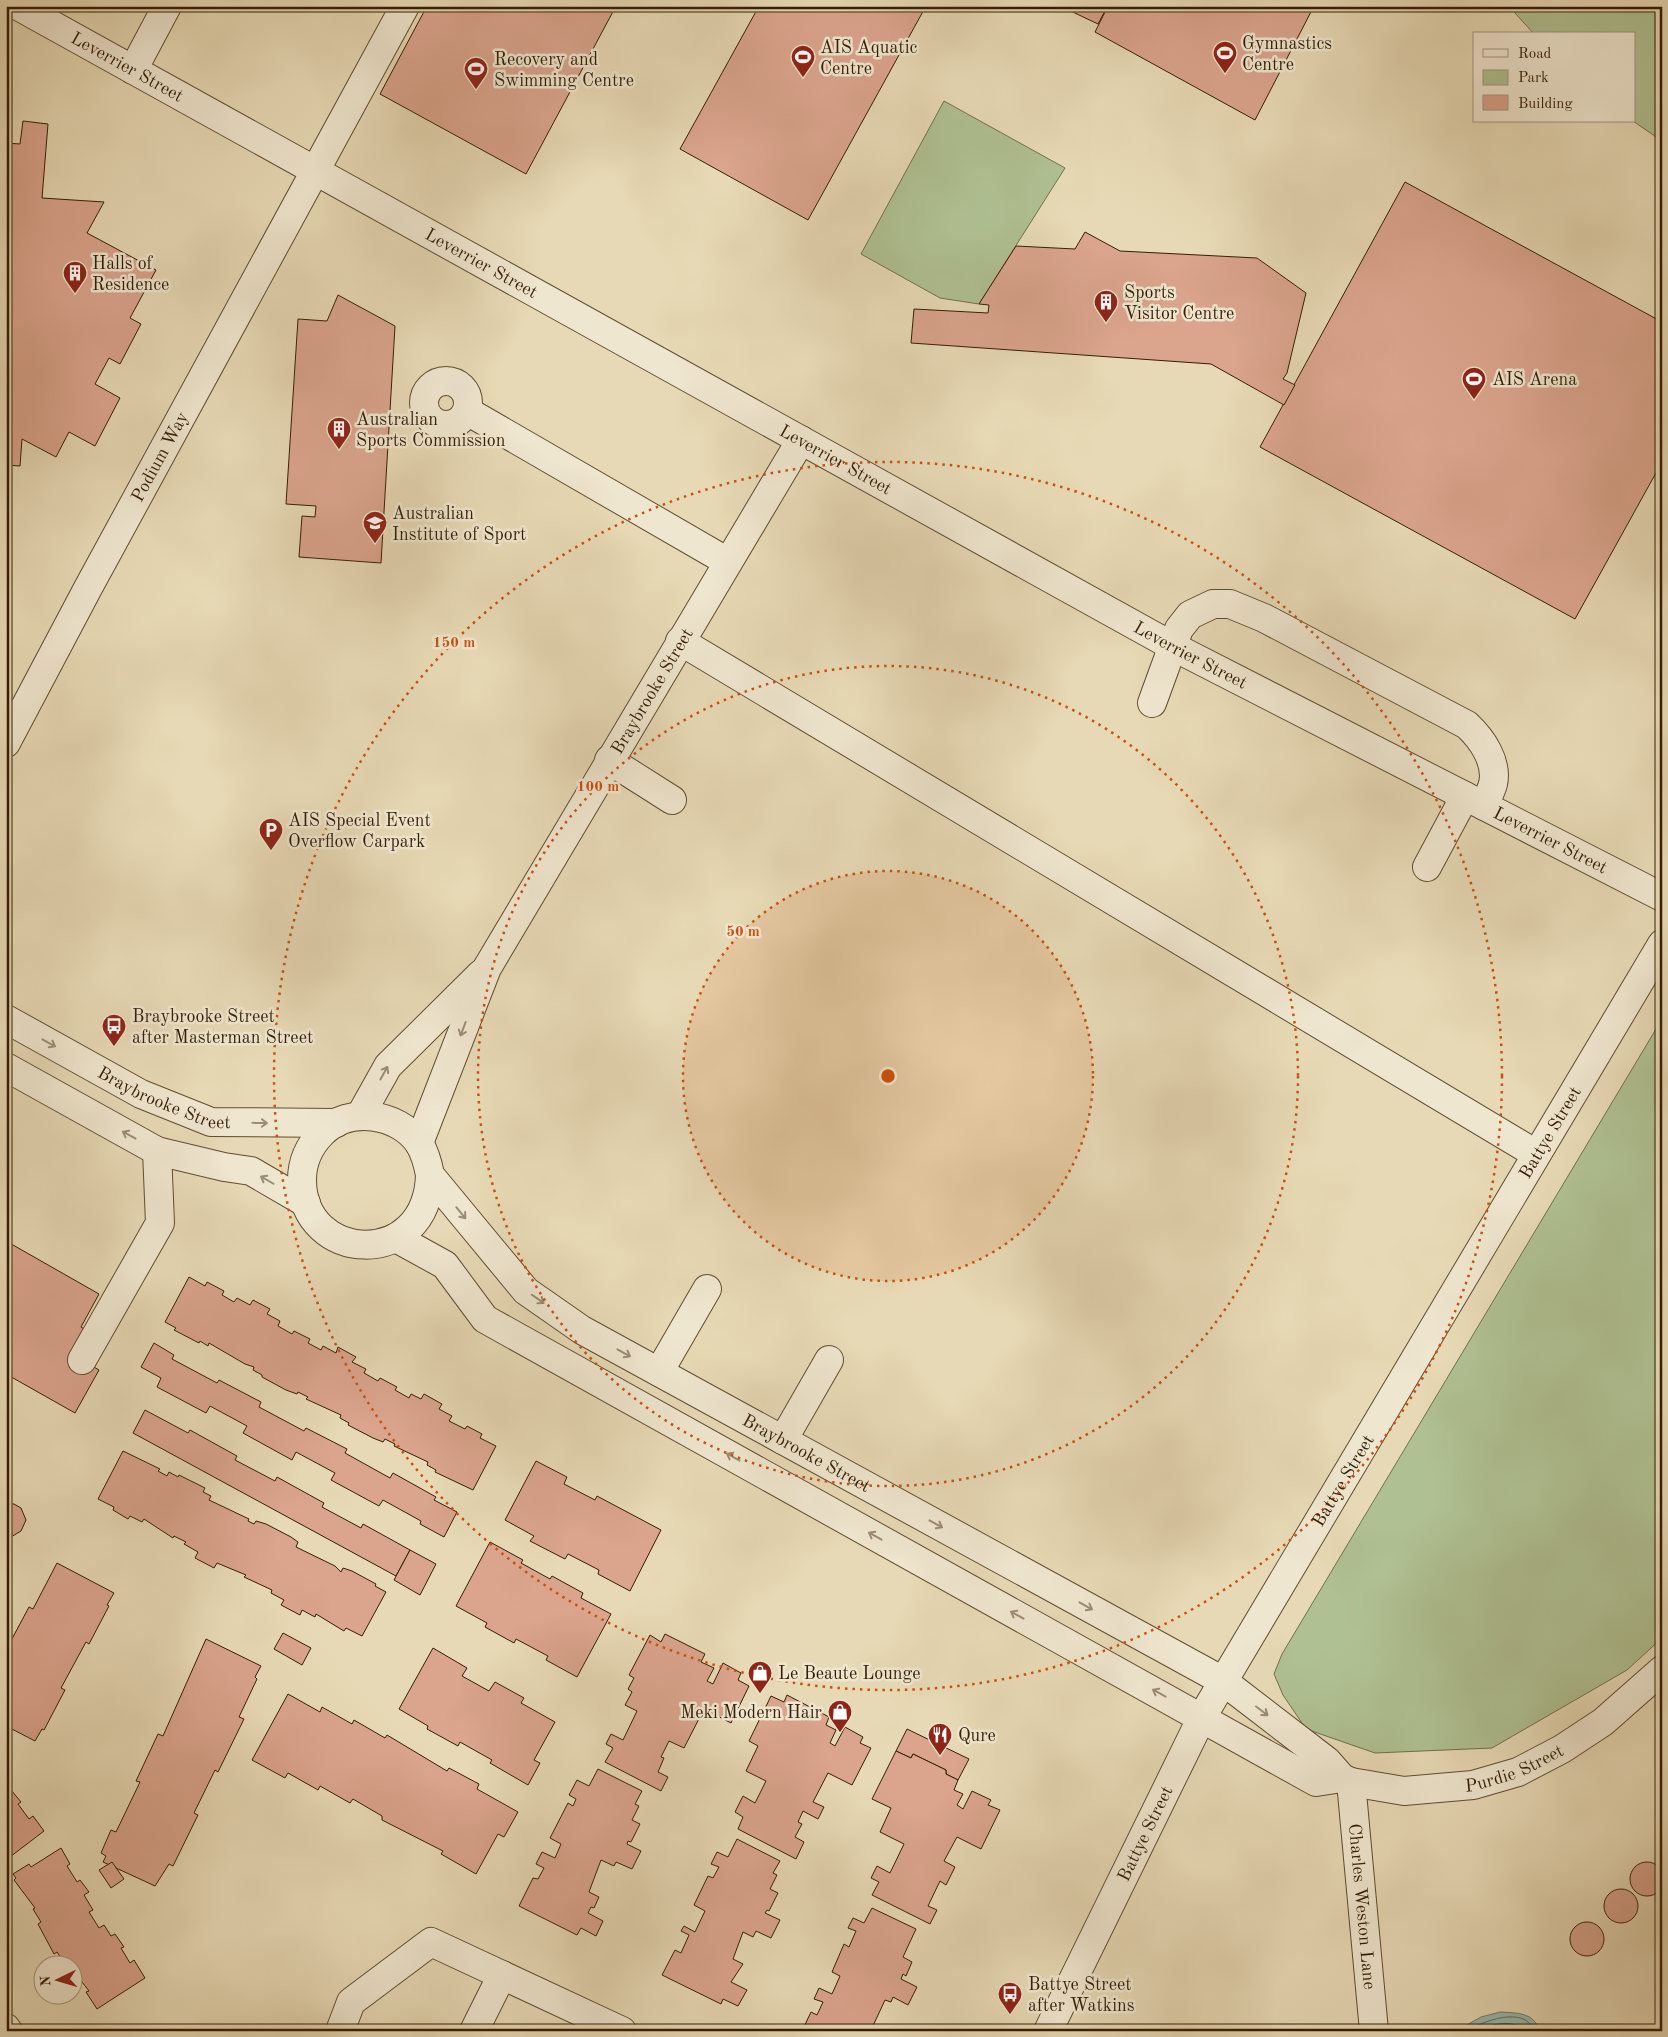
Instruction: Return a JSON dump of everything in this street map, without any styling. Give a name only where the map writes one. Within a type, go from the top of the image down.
[{"type":"street","name":"Leverrier Street","points":[[18,6],[1174,647],[1662,897]]},
{"type":"street","points":[[133,70],[167,6]]},
{"type":"street","name":"Podium Way","points":[[6,743],[88,588],[405,6]]},
{"type":"street","points":[[467,411],[728,562]]},
{"type":"street","name":"Braybrooke Street","points":[[419,1143],[487,968],[801,440]]},
{"type":"street","points":[[1152,703],[1180,629],[1190,615],[1206,607],[1230,604],[1258,615],[1467,725],[1483,742],[1492,768],[1493,783],[1474,801],[1428,867]]},
{"type":"street","points":[[680,641],[1536,1154]]},
{"type":"street","points":[[609,760],[672,800]]},
{"type":"street","name":"Battye Street","points":[[1048,2031],[1202,1717],[1662,944]]},
{"type":"street","name":"Braybrooke Street","points":[[6,1019],[141,1094],[211,1122],[348,1120],[388,1066],[487,968]]},
{"type":"street","points":[[6,1067],[157,1151],[224,1167],[251,1171],[306,1203]]},
{"type":"street","points":[[378,1117],[393,1122],[408,1131],[419,1143],[427,1158],[430,1175],[426,1205],[419,1218],[396,1238],[381,1244],[350,1243],[336,1238],[312,1217],[302,1188],[302,1172],[306,1157],[313,1143],[324,1132],[348,1120],[378,1117]]},
{"type":"street","points":[[82,1360],[160,1222],[157,1151]]},
{"type":"street","name":"Braybrooke Street","points":[[430,1175],[526,1291],[582,1330],[1223,1681]]},
{"type":"street","points":[[396,1238],[445,1265],[485,1320],[1202,1717]]},
{"type":"street","points":[[659,1372],[707,1289]]},
{"type":"street","points":[[561,1362],[582,1330]]},
{"type":"street","points":[[783,1440],[829,1360]]},
{"type":"street","name":"Purdie Street","points":[[1202,1717],[1316,1782],[1346,1780],[1404,1791],[1473,1785],[1518,1772],[1562,1750],[1603,1722],[1662,1670]]},
{"type":"street","points":[[1223,1681],[1327,1761],[1346,1780]]},
{"type":"street","name":"Charles Weston Lane","points":[[1346,1780],[1374,2031]]},
{"type":"street","points":[[340,2031],[351,2002],[431,1942],[622,2031]]},
{"type":"street","points":[[474,2031],[502,1975]]},
{"type":"green space","points":[[1512,6],[1662,6],[1662,141],[1634,122],[1636,122],[1636,32],[1532,32],[1515,13]]},
{"type":"green space","points":[[944,101],[1065,168],[979,304],[940,298],[861,254]]},
{"type":"green space","points":[[1662,1019],[1662,1638],[1627,1670],[1492,1748],[1375,1753],[1306,1729],[1283,1695],[1274,1674],[1282,1654]]},
{"type":"water","points":[[1500,2012],[1518,2013],[1529,2017],[1537,2025],[1539,2031],[1456,2031],[1481,2017]]},
{"type":"building","name":"Recovery and Swimming Centre","points":[[427,6],[616,6],[526,174],[380,94]]},
{"type":"building","name":"AIS Aquatic Centre","points":[[759,6],[926,6],[808,220],[680,149]]},
{"type":"building","points":[[1060,6],[1101,6],[1106,9],[1098,24]]},
{"type":"building","name":"Gymnastics Centre","points":[[1108,6],[1314,6],[1255,120],[1095,32]]},
{"type":"building","name":"Halls of Residence","points":[[23,121],[48,124],[42,198],[104,202],[87,233],[156,270],[130,318],[141,324],[120,364],[109,358],[95,384],[120,398],[95,446],[69,432],[56,457],[22,439],[20,466],[6,465],[6,143],[20,144]]},
{"type":"building","name":"AIS Arena","points":[[1405,182],[1662,322],[1662,462],[1575,619],[1260,447]]},
{"type":"building","name":"Sports Visitor Centre","points":[[1085,232],[1120,251],[1257,258],[1306,293],[1287,373],[1283,379],[1295,385],[1284,405],[1211,364],[911,343],[914,309],[988,313],[989,305],[979,304],[1016,246],[1075,249]]},
{"type":"building","name":"Australian Sports Commission","points":[[338,295],[395,326],[381,563],[299,557],[302,516],[315,517],[316,506],[286,504],[298,319],[327,321]]},
{"type":"building","points":[[6,1241],[99,1294],[81,1327],[96,1336],[82,1360],[99,1370],[75,1413],[6,1374]]},
{"type":"building","points":[[189,1277],[205,1286],[207,1282],[224,1291],[222,1295],[234,1302],[237,1298],[250,1305],[253,1300],[270,1309],[267,1314],[280,1321],[278,1326],[292,1334],[294,1331],[310,1339],[308,1343],[321,1350],[323,1346],[336,1353],[338,1347],[356,1357],[352,1362],[366,1369],[364,1373],[378,1381],[380,1378],[397,1387],[395,1390],[409,1398],[411,1394],[421,1399],[424,1394],[442,1404],[439,1409],[452,1416],[449,1421],[465,1429],[467,1426],[482,1434],[480,1438],[496,1446],[473,1490],[435,1472],[436,1470],[427,1465],[428,1462],[394,1446],[395,1444],[385,1439],[383,1442],[373,1438],[348,1425],[349,1423],[340,1418],[341,1415],[306,1399],[308,1397],[298,1392],[297,1394],[286,1390],[262,1377],[262,1375],[253,1370],[254,1367],[245,1364],[209,1343],[208,1346],[200,1341],[199,1343],[174,1330],[176,1328],[165,1322]]},
{"type":"building","points":[[154,1343],[174,1355],[172,1359],[217,1383],[219,1380],[261,1402],[259,1407],[304,1431],[306,1428],[347,1449],[345,1453],[390,1478],[393,1473],[436,1497],[434,1500],[457,1512],[444,1537],[420,1524],[421,1521],[383,1500],[379,1506],[331,1480],[335,1473],[296,1452],[292,1460],[243,1433],[247,1426],[210,1406],[206,1413],[157,1387],[161,1378],[141,1367]]},
{"type":"building","points":[[145,1410],[188,1433],[190,1430],[237,1456],[235,1460],[275,1481],[277,1477],[324,1503],[322,1507],[361,1528],[363,1524],[410,1550],[396,1576],[133,1433]]},
{"type":"building","points":[[123,1451],[160,1469],[158,1471],[167,1476],[169,1472],[178,1477],[179,1475],[205,1488],[203,1492],[211,1496],[209,1500],[249,1519],[248,1521],[254,1524],[256,1521],[266,1524],[291,1537],[298,1542],[296,1547],[335,1566],[341,1572],[343,1568],[352,1571],[376,1584],[375,1586],[386,1592],[362,1636],[346,1628],[344,1631],[316,1614],[315,1617],[302,1610],[300,1615],[281,1605],[284,1600],[271,1593],[272,1590],[244,1577],[246,1575],[217,1563],[214,1568],[195,1558],[198,1552],[184,1544],[186,1542],[174,1536],[173,1538],[144,1519],[142,1522],[130,1516],[128,1519],[113,1510],[114,1507],[98,1499]]},
{"type":"building","points":[[536,1461],[567,1477],[564,1484],[595,1500],[597,1496],[661,1530],[630,1591],[598,1574],[599,1570],[568,1554],[565,1559],[530,1541],[534,1536],[505,1520]]},
{"type":"building","points":[[6,1503],[14,1504],[21,1508],[26,1520],[21,1531],[11,1537],[6,1537]]},
{"type":"building","points":[[490,1542],[523,1560],[521,1563],[550,1579],[552,1576],[583,1593],[581,1598],[611,1614],[577,1677],[546,1660],[548,1656],[516,1639],[514,1643],[485,1627],[487,1623],[456,1606]]},
{"type":"building","points":[[410,1550],[436,1564],[420,1595],[394,1580]]},
{"type":"building","points":[[57,1563],[114,1593],[89,1644],[86,1642],[61,1688],[65,1690],[44,1730],[42,1729],[35,1741],[6,1726],[6,1650],[29,1607],[33,1609]]},
{"type":"building","points":[[283,1633],[311,1648],[302,1665],[274,1649]]},
{"type":"building","points":[[665,1634],[705,1654],[701,1662],[714,1668],[707,1681],[713,1684],[723,1663],[741,1673],[738,1680],[749,1686],[731,1723],[704,1709],[684,1748],[669,1741],[661,1757],[664,1758],[658,1772],[668,1777],[661,1791],[605,1762],[613,1748],[606,1744],[611,1734],[623,1740],[637,1711],[625,1705],[632,1692],[628,1689],[634,1678],[629,1675],[650,1635],[661,1642]]},
{"type":"building","points":[[206,1639],[261,1666],[239,1717],[244,1719],[218,1772],[215,1770],[194,1813],[198,1815],[173,1866],[169,1864],[155,1886],[103,1862],[106,1856],[101,1853],[111,1830],[116,1832],[140,1782],[136,1781],[158,1734],[163,1736]]},
{"type":"building","points":[[433,1648],[467,1668],[462,1676],[489,1691],[495,1682],[524,1698],[521,1703],[555,1722],[534,1760],[540,1763],[528,1785],[490,1763],[492,1760],[460,1742],[458,1746],[427,1729],[428,1726],[399,1709]]},
{"type":"building","points":[[288,1694],[320,1712],[322,1707],[352,1724],[354,1720],[385,1738],[387,1735],[447,1771],[449,1768],[479,1784],[477,1789],[518,1812],[504,1837],[498,1834],[476,1874],[441,1854],[443,1851],[382,1820],[382,1816],[353,1799],[350,1803],[320,1786],[318,1790],[288,1773],[285,1778],[252,1760]]},
{"type":"building","points":[[787,1695],[829,1717],[826,1725],[836,1730],[830,1743],[835,1746],[845,1727],[863,1737],[860,1743],[871,1748],[852,1785],[828,1773],[813,1802],[824,1807],[818,1819],[803,1811],[798,1822],[802,1824],[795,1837],[804,1842],[796,1859],[738,1829],[743,1817],[735,1812],[743,1796],[755,1803],[766,1781],[746,1771],[758,1746],[749,1741],[771,1696],[784,1702]]},
{"type":"building","name":"Qure","points":[[907,1729],[969,1759],[958,1780],[946,1774],[946,1770],[913,1754],[911,1758],[896,1751]]},
{"type":"building","points":[[896,1751],[911,1758],[913,1754],[946,1770],[946,1774],[958,1780],[954,1790],[963,1794],[957,1805],[963,1809],[972,1791],[991,1800],[988,1805],[1000,1810],[981,1849],[957,1837],[944,1861],[955,1867],[946,1885],[940,1881],[928,1906],[937,1910],[930,1924],[872,1895],[879,1882],[871,1878],[877,1866],[890,1873],[904,1844],[880,1832],[891,1808],[872,1799]]},
{"type":"building","points":[[598,1769],[642,1791],[635,1804],[639,1806],[632,1820],[640,1824],[631,1842],[628,1841],[627,1844],[641,1851],[632,1869],[616,1862],[614,1866],[601,1860],[589,1892],[599,1897],[594,1908],[591,1907],[588,1913],[603,1921],[596,1936],[581,1928],[577,1935],[519,1906],[533,1878],[538,1879],[544,1868],[536,1864],[542,1852],[555,1858],[561,1844],[550,1838],[568,1803],[573,1806],[576,1799],[569,1795],[577,1780],[589,1786]]},
{"type":"building","points":[[6,1784],[21,1802],[18,1804],[29,1819],[33,1816],[44,1831],[6,1860]]},
{"type":"building","points":[[737,1839],[780,1861],[773,1873],[777,1875],[770,1889],[778,1893],[769,1911],[767,1910],[765,1913],[780,1920],[771,1938],[756,1931],[753,1937],[743,1932],[733,1959],[743,1964],[731,1982],[747,1990],[738,2006],[723,1999],[721,2004],[662,1975],[675,1950],[681,1953],[689,1935],[681,1931],[684,1926],[695,1932],[705,1911],[694,1905],[708,1876],[713,1878],[719,1867],[711,1864],[717,1852],[728,1857]]},
{"type":"building","points":[[1662,1844],[1662,1865],[1658,1853]]},
{"type":"building","points":[[61,1848],[70,1864],[67,1866],[77,1882],[80,1880],[89,1892],[84,1895],[93,1910],[89,1912],[99,1928],[104,1925],[111,1936],[115,1934],[124,1947],[121,1948],[130,1963],[134,1960],[145,1978],[97,2009],[86,1992],[89,1991],[82,1982],[82,1954],[58,1954],[57,1952],[54,1954],[38,1924],[41,1922],[33,1909],[35,1908],[14,1880],[16,1878],[13,1874],[29,1864],[31,1867]]},
{"type":"building","points":[[112,1862],[124,1879],[111,1888],[99,1870]]},
{"type":"building","points":[[1647,1862],[1659,1867],[1664,1879],[1659,1891],[1647,1896],[1635,1891],[1630,1879],[1635,1867]]},
{"type":"building","points":[[1621,1889],[1628,1890],[1633,1894],[1637,1899],[1637,1913],[1633,1918],[1628,1922],[1621,1923],[1614,1922],[1609,1918],[1605,1913],[1604,1906],[1605,1899],[1609,1894],[1614,1890]]},
{"type":"building","points":[[872,1908],[916,1929],[903,1957],[912,1962],[906,1976],[903,1974],[901,1979],[917,1987],[908,2005],[893,1997],[891,2002],[885,2000],[872,2028],[878,2031],[802,2031],[811,2012],[817,2015],[823,2002],[814,1999],[819,1988],[832,1994],[840,1976],[832,1972],[844,1944],[849,1947],[856,1931],[848,1928],[853,1918],[864,1923]]},
{"type":"building","points":[[1587,1922],[1594,1923],[1599,1927],[1603,1932],[1603,1946],[1599,1951],[1594,1955],[1587,1956],[1580,1955],[1575,1951],[1571,1946],[1570,1939],[1571,1932],[1575,1927],[1580,1923]]},
{"type":"place","name":"Gymnastics Centre","points":[[1225,74]]},
{"type":"place","name":"AIS Aquatic Centre","points":[[803,78]]},
{"type":"place","name":"Recovery and Swimming Centre","points":[[476,90]]},
{"type":"place","name":"Halls of Residence","points":[[75,294]]},
{"type":"place","name":"Sports Visitor Centre","points":[[1106,323]]},
{"type":"place","name":"AIS Arena","points":[[1474,400]]},
{"type":"place","name":"Australian Sports Commission","points":[[339,450]]},
{"type":"place","name":"Australian Institute of Sport","points":[[375,544]]},
{"type":"place","name":"AIS Special Event Overflow Carpark","points":[[271,851]]},
{"type":"place","name":"Braybrooke Street after Masterman Street","points":[[114,1047]]},
{"type":"place","name":"Le Beaute Lounge","points":[[760,1694]]},
{"type":"place","name":"Meki Modern Hair","points":[[840,1733]]},
{"type":"place","name":"Qure","points":[[940,1756]]},
{"type":"place","name":"Battye Street after Watkins","points":[[1010,2015]]}]
